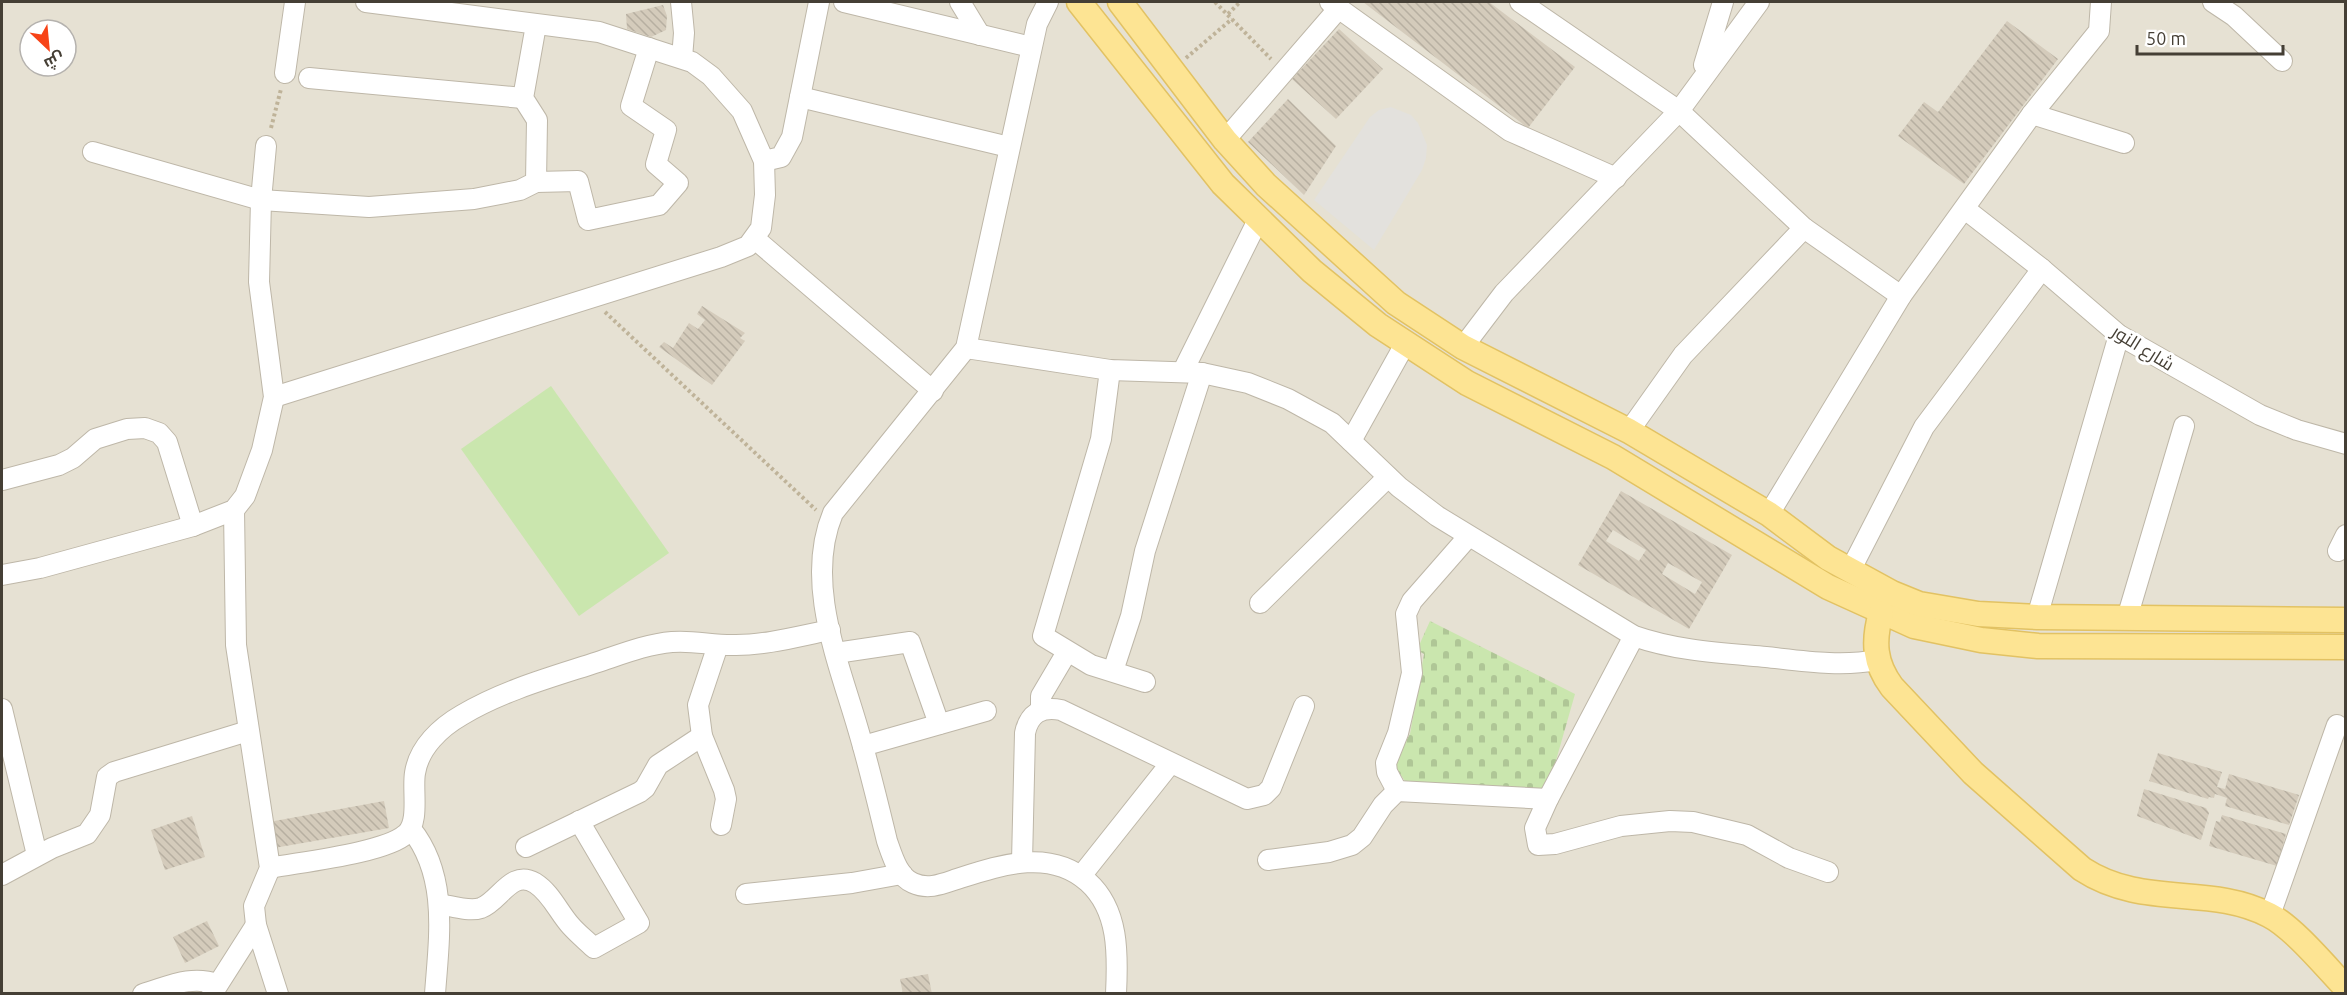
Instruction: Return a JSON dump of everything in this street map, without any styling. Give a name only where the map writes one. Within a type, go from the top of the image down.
[{"type":"main road","points":[[1079,2],[1202,160],[1258,220],[1312,271],[1405,344],[1467,383],[1613,457],[1828,587],[1881,613],[1942,634],[2038,646],[2346,647]]},
{"type":"main road","points":[[1120,2],[1224,140],[1266,185],[1362,274],[1405,310],[1463,347],[1629,431],[1769,514],[1828,558],[1892,593],[1919,604],[1978,614],[2037,617],[2346,620]]},
{"type":"main road","points":[[1881,613],[1875,637],[1877,660],[1892,687],[1946,746],[2082,869],[2100,881],[2135,892],[2233,903],[2270,915],[2346,988]]},
{"type":"street","points":[[285,74],[294,2]]},
{"type":"street","points":[[273,397],[721,257],[748,246],[755,239],[764,217],[764,161],[742,111],[730,94],[711,76],[682,58],[599,32],[366,2]]},
{"type":"street","points":[[681,2],[684,33],[682,58]]},
{"type":"street","points":[[764,161],[781,157],[787,149],[819,2]]},
{"type":"street","points":[[844,2],[1032,47]]},
{"type":"street","points":[[960,2],[980,34]]},
{"type":"street","points":[[1048,2],[1037,24],[1008,147],[966,348],[933,392],[842,499],[829,522],[825,544],[823,585],[830,630],[887,841],[902,874],[911,883],[926,887],[1023,862],[1051,861],[1070,867],[1096,889],[1106,905],[1117,945],[1116,993]]},
{"type":"street","points":[[1520,2],[1679,111],[1804,228],[1901,296]]},
{"type":"street","points":[[1694,90],[1712,46],[1723,2]]},
{"type":"street","points":[[1463,347],[1504,293],[1679,111],[1759,2]]},
{"type":"street","points":[[1769,514],[1901,296],[2032,114],[2099,31],[2101,2]]},
{"type":"street","points":[[2213,2],[2234,16],[2282,61]]},
{"type":"street","points":[[1224,140],[1283,73],[1334,5],[1510,131],[1528,141],[1616,178]]},
{"type":"street","points":[[536,25],[523,98],[537,120],[536,182]]},
{"type":"street","points":[[93,152],[261,200],[369,207],[474,199],[520,190],[536,182],[578,181],[588,220],[659,205],[678,183],[656,164],[666,130],[631,106],[649,48]]},
{"type":"street","points":[[309,78],[523,98]]},
{"type":"street","points":[[800,97],[1008,147]]},
{"type":"street","points":[[2032,114],[2124,143]]},
{"type":"street","points":[[2,575],[40,568],[193,526],[234,510],[245,496],[270,424],[273,397],[259,282],[261,200],[266,146]]},
{"type":"street","name":"شارع النور","points":[[1965,209],[2042,269],[2119,335],[2260,415],[2297,430],[2346,444]]},
{"type":"street","points":[[1113,671],[1131,616],[1145,550],[1193,372],[1258,220]]},
{"type":"street","points":[[1629,431],[1683,354],[1804,228]]},
{"type":"street","points":[[755,239],[933,392]]},
{"type":"street","points":[[1850,571],[1924,427],[2042,269]]},
{"type":"street","points":[[2037,617],[2119,335]]},
{"type":"street","points":[[1351,441],[1405,344]]},
{"type":"street","points":[[966,348],[1110,369],[1193,372],[1248,383],[1288,399],[1332,423],[1416,501],[1468,537],[1634,636],[1659,645],[1699,651],[1833,663],[1877,660]]},
{"type":"street","points":[[1110,369],[1101,439],[1043,636],[1091,665],[1145,682]]},
{"type":"street","points":[[2127,618],[2184,426]]},
{"type":"street","points":[[2,480],[59,465],[109,433],[145,428],[159,434],[167,442],[193,526]]},
{"type":"street","points":[[1260,603],[1388,477]]},
{"type":"street","points":[[234,510],[234,619],[248,731],[270,868],[254,906],[256,926],[278,993]]},
{"type":"street","points":[[1397,791],[1387,771],[1386,763],[1398,733],[1412,673],[1406,614],[1412,601],[1468,537]]},
{"type":"street","points":[[435,993],[440,904],[428,857],[422,842],[411,829],[415,771],[419,758],[446,725],[506,693],[631,651],[671,642],[718,645],[752,644],[830,630]]},
{"type":"street","points":[[1634,636],[1548,799],[1535,828],[1538,844],[1545,846],[1621,826],[1670,821],[1693,822],[1747,835],[1789,858],[1828,872]]},
{"type":"street","points":[[836,653],[910,642],[939,724]]},
{"type":"street","points":[[718,645],[698,705],[702,736],[726,799],[721,825]]},
{"type":"street","points":[[1041,710],[1041,696],[1067,652]]},
{"type":"street","points":[[1023,862],[1024,733],[1033,715],[1041,710],[1061,710],[1238,796],[1256,799],[1271,788],[1304,706]]},
{"type":"street","points":[[2,710],[37,855]]},
{"type":"street","points":[[863,746],[986,711]]},
{"type":"street","points":[[2270,915],[2337,725]]},
{"type":"street","points":[[2,875],[37,855],[80,839],[95,826],[103,806],[107,777],[114,772],[248,731]]},
{"type":"street","points":[[526,847],[639,792],[645,788],[657,765],[702,736]]},
{"type":"street","points":[[1081,876],[1170,764]]},
{"type":"street","points":[[1268,860],[1329,852],[1352,845],[1362,837],[1383,805],[1397,791],[1548,799]]},
{"type":"street","points":[[440,904],[472,909],[481,908],[515,881],[526,880],[535,883],[545,892],[570,924],[594,948],[639,923],[623,892],[579,821]]},
{"type":"street","points":[[270,868],[381,846],[396,841],[411,829]]},
{"type":"street","points":[[746,894],[852,883],[902,874]]},
{"type":"street","points":[[143,993],[190,979],[203,979],[215,989],[256,926]]},
{"type":"path","points":[[1215,2],[1283,73]]},
{"type":"path","points":[[1228,14],[1240,2]]},
{"type":"path","points":[[1172,71],[1233,19]]},
{"type":"path","points":[[266,146],[285,74]]},
{"type":"path","points":[[589,297],[829,522]]},
{"type":"shaded area","points":[[2,2],[2345,2],[2345,993],[2,993]]},
{"type":"shaded area","points":[[1391,107],[1411,115],[1418,123],[1427,145],[1426,158],[1422,170],[1374,250],[1314,200],[1370,117],[1379,110]]},
{"type":"green space","points":[[551,386],[669,553],[579,616],[461,449]]},
{"type":"green space","points":[[1430,621],[1575,694],[1549,785],[1536,791],[1405,781],[1393,764],[1410,734],[1424,654],[1417,650]]},
{"type":"building","points":[[1363,2],[1489,2],[1575,67],[1528,128]]},
{"type":"building","points":[[663,5],[667,16],[666,30],[651,37],[627,29],[626,14]]},
{"type":"building","points":[[2007,21],[2058,59],[1964,184],[1898,136],[1924,102],[1938,112]]},
{"type":"building","points":[[1339,29],[1383,69],[1336,119],[1292,79]]},
{"type":"building","points":[[1288,99],[1336,146],[1304,195],[1248,142]]},
{"type":"building","points":[[702,306],[745,333],[740,338],[745,341],[712,385],[659,347],[664,342],[673,348],[689,323],[698,329],[705,320],[697,314]]},
{"type":"building","points":[[1621,491],[1732,555],[1689,629],[1578,565]],"holes":[[[1613,530],[1646,550],[1639,561],[1606,541]],[[1668,563],[1702,582],[1695,594],[1662,574]]]},
{"type":"building","points":[[2158,753],[2222,772],[2217,787],[2225,789],[2229,774],[2299,795],[2289,825],[2225,806],[2227,798],[2215,794],[2214,798],[2209,797],[2208,799],[2149,781]]},
{"type":"building","points":[[2144,789],[2206,808],[2209,813],[2201,840],[2137,816]]},
{"type":"building","points":[[384,801],[389,828],[274,848],[269,822]]},
{"type":"building","points":[[2222,815],[2286,834],[2277,866],[2209,846],[2216,821],[2220,822]]},
{"type":"building","points":[[192,816],[205,857],[165,870],[151,830]]},
{"type":"building","points":[[207,921],[219,946],[185,963],[173,937]]},
{"type":"building","points":[[928,974],[932,994],[903,994],[900,979]]}]
